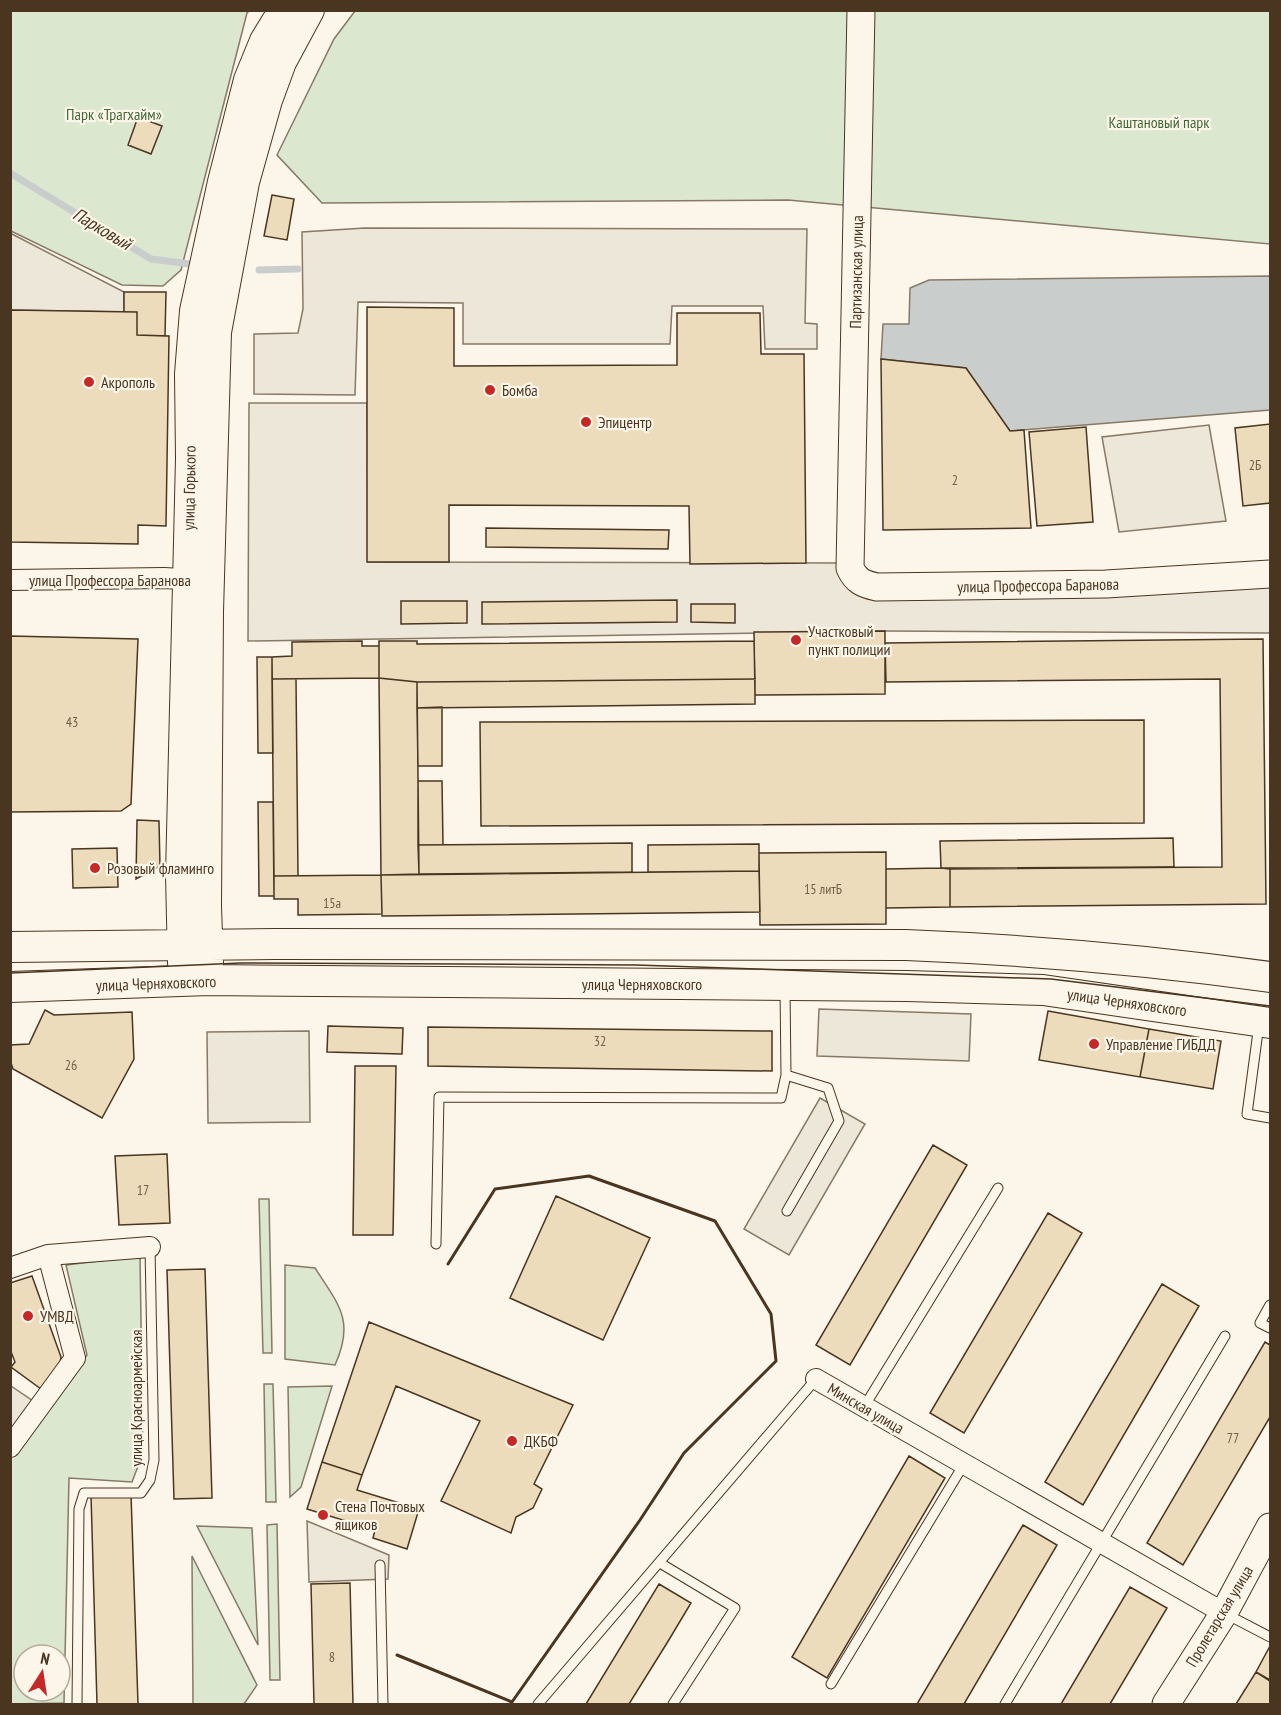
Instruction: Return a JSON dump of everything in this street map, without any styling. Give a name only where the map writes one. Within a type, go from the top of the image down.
[{"type":"main road","name":"улица Горького","points":[[198,580],[191,458],[190,374],[198,291],[249,80],[265,41],[284,10]]},
{"type":"main road","name":"улица Горького","points":[[196,981],[195,944],[180,906],[198,580],[218,319],[244,182],[267,100],[281,62],[309,10]]},
{"type":"main road","points":[[10,947],[195,944],[645,943],[906,945],[1006,949],[1108,957],[1268,976],[1265,1022]]},
{"type":"main road","name":"улица Черняховского","points":[[10,987],[196,981],[907,986],[1043,990],[1265,1022]]},
{"type":"street","name":"Партизанская улица","points":[[851,533],[861,10]]},
{"type":"street","name":"улица Профессора Баранова","points":[[851,533],[850,568],[852,574],[858,581],[877,587],[1107,584],[1270,574]]},
{"type":"street","name":"улица Профессора Баранова","points":[[10,580],[198,580]]},
{"type":"street","points":[[10,1268],[48,1255],[150,1247]]},
{"type":"street","points":[[10,1447],[75,1358],[48,1255]]},
{"type":"street","name":"Минская улица","points":[[816,1379],[1224,1613]]},
{"type":"street","name":"Пролетарская улица","points":[[1166,1704],[1224,1613],[1270,1527]]},
{"type":"lane","points":[[436,1244],[439,1096],[781,1098],[786,1075],[785,986]]},
{"type":"lane","points":[[1265,1022],[1247,1114],[1270,1118]]},
{"type":"lane","points":[[786,1075],[828,1088],[839,1121],[788,1211]]},
{"type":"lane","points":[[864,1407],[998,1188]]},
{"type":"lane","name":"улица Красноармейская","points":[[77,1704],[79,1509],[84,1493],[141,1493],[150,1479],[154,1460],[150,1247]]},
{"type":"lane","points":[[1270,1305],[1260,1323],[1270,1328]]},
{"type":"lane","points":[[1005,1704],[1225,1336]]},
{"type":"lane","name":"Минская улица","points":[[538,1704],[816,1379]]},
{"type":"lane","points":[[831,1684],[964,1464]]},
{"type":"lane","points":[[660,1563],[735,1608],[673,1704]]},
{"type":"lane","points":[[380,1564],[383,1704]]},
{"type":"lane","points":[[1224,1613],[1270,1638]]},
{"type":"green space","name":"Парк «Трагхайм»","points":[[10,11],[249,11],[181,270],[163,286],[122,285],[11,231]]},
{"type":"green space","name":"Каштановый парк","points":[[355,11],[1270,11],[1270,244],[788,200],[322,203],[277,155],[334,39]]},
{"type":"green space","points":[[259,1199],[269,1199],[272,1353],[263,1353]]},
{"type":"green space","points":[[140,1256],[143,1453],[132,1482],[69,1478],[65,1643],[12,1643],[12,1703],[64,1703],[11,1704],[10,1457],[87,1355],[66,1265]]},
{"type":"green space","points":[[285,1265],[315,1268],[337,1303],[342,1314],[344,1336],[335,1365],[285,1359]]},
{"type":"green space","points":[[264,1384],[273,1384],[276,1502],[266,1502]]},
{"type":"green space","points":[[332,1386],[301,1487],[290,1497],[288,1387]]},
{"type":"green space","points":[[277,1524],[280,1680],[270,1680],[267,1525]]},
{"type":"green space","points":[[197,1526],[252,1528],[258,1645]]},
{"type":"green space","points":[[192,1556],[257,1685],[244,1704],[193,1704]]},
{"type":"shaded area","points":[[365,228],[807,229],[805,323],[817,324],[817,349],[765,349],[763,306],[672,306],[670,344],[463,344],[463,303],[358,302],[355,395],[254,394],[254,334],[298,333],[303,309],[302,232]]},
{"type":"shaded area","points":[[10,233],[124,292],[124,312],[11,310]]},
{"type":"shaded area","points":[[1270,276],[1270,410],[1010,431],[966,368],[881,359],[883,324],[909,324],[910,288],[929,280]]},
{"type":"shaded area","points":[[249,403],[367,403],[368,562],[838,563],[842,574],[1270,587],[1270,633],[885,631],[248,641]]},
{"type":"shaded area","points":[[1209,425],[1226,521],[1119,532],[1102,437]]},
{"type":"shaded area","points":[[819,1009],[971,1014],[969,1061],[817,1056]]},
{"type":"shaded area","points":[[309,1031],[310,1122],[208,1123],[207,1032]]},
{"type":"shaded area","points":[[820,1098],[865,1124],[789,1255],[744,1229]]},
{"type":"shaded area","points":[[11,1386],[33,1401],[11,1431]]},
{"type":"shaded area","points":[[307,1521],[389,1555],[388,1579],[309,1582]]},
{"type":"building","points":[[138,117],[162,126],[151,154],[128,145]]},
{"type":"building","points":[[272,195],[294,199],[287,240],[264,236]]},
{"type":"building","points":[[124,292],[166,292],[165,336],[137,335],[137,312],[124,312]]},
{"type":"building","name":"Эпицентр","points":[[367,307],[454,308],[454,366],[677,365],[677,313],[760,313],[761,354],[804,354],[806,563],[690,564],[689,506],[449,505],[449,562],[367,562]]},
{"type":"building","name":"Акрополь","points":[[10,310],[137,312],[137,335],[169,336],[166,526],[138,525],[138,544],[10,542]]},
{"type":"building","points":[[881,359],[966,368],[1010,431],[1024,430],[1031,528],[883,530]]},
{"type":"building","points":[[1270,424],[1270,503],[1243,506],[1235,428]]},
{"type":"building","points":[[1086,427],[1093,522],[1037,526],[1029,432]]},
{"type":"building","points":[[486,528],[669,530],[668,549],[486,547]]},
{"type":"building","points":[[677,600],[677,622],[482,624],[482,602]]},
{"type":"building","points":[[401,601],[467,601],[467,623],[401,624]]},
{"type":"building","points":[[691,604],[735,604],[735,623],[691,622]]},
{"type":"building","points":[[885,631],[885,694],[755,695],[754,632]]},
{"type":"building","points":[[10,636],[138,639],[131,804],[121,811],[10,812]]},
{"type":"building","points":[[1263,639],[1266,904],[950,907],[950,869],[1222,867],[1220,679],[886,682],[885,643]]},
{"type":"building","points":[[362,641],[362,646],[379,646],[379,678],[272,679],[272,657],[292,656],[292,642]]},
{"type":"building","points":[[379,641],[417,641],[417,644],[754,641],[755,679],[417,682],[379,678]]},
{"type":"building","points":[[257,657],[272,657],[273,753],[258,753]]},
{"type":"building","points":[[379,678],[417,682],[419,874],[381,875]]},
{"type":"building","points":[[272,679],[296,679],[298,876],[274,876]]},
{"type":"building","points":[[755,679],[755,704],[417,708],[417,682]]},
{"type":"building","points":[[442,707],[442,766],[418,766],[417,708]]},
{"type":"building","points":[[1144,720],[1144,823],[481,826],[480,722]]},
{"type":"building","points":[[418,781],[442,781],[443,845],[418,845]]},
{"type":"building","points":[[258,802],[273,802],[274,896],[259,896]]},
{"type":"building","points":[[137,820],[159,821],[160,866],[136,879]]},
{"type":"building","points":[[1173,838],[1174,867],[941,868],[940,841]]},
{"type":"building","points":[[632,843],[632,872],[419,874],[418,845]]},
{"type":"building","points":[[759,844],[759,871],[648,872],[648,845]]},
{"type":"building","name":"Розовый фламинго","points":[[117,848],[118,887],[73,888],[72,849]]},
{"type":"building","points":[[886,852],[886,924],[760,925],[759,853]]},
{"type":"building","points":[[886,869],[950,869],[950,907],[886,908]]},
{"type":"building","points":[[759,871],[760,912],[382,916],[381,875]]},
{"type":"building","points":[[381,875],[382,914],[298,915],[298,899],[274,899],[274,876]]},
{"type":"building","points":[[45,1010],[54,1015],[132,1012],[134,1059],[102,1118],[13,1069],[10,1060],[10,1045],[29,1044]]},
{"type":"building","name":"Управление ГИБДД","points":[[1048,1011],[1149,1029],[1140,1077],[1039,1060]]},
{"type":"building","points":[[328,1026],[403,1028],[402,1054],[327,1052]]},
{"type":"building","points":[[428,1027],[772,1031],[772,1071],[428,1066]]},
{"type":"building","points":[[1149,1029],[1221,1041],[1213,1089],[1140,1077]]},
{"type":"building","points":[[355,1066],[396,1066],[393,1235],[353,1235]]},
{"type":"building","points":[[933,1145],[967,1165],[850,1365],[816,1345]]},
{"type":"building","points":[[167,1154],[170,1223],[119,1225],[115,1156]]},
{"type":"building","points":[[556,1196],[650,1238],[603,1340],[510,1298]]},
{"type":"building","points":[[1048,1213],[1082,1233],[964,1433],[930,1413]]},
{"type":"building","points":[[205,1269],[212,1498],[174,1499],[167,1270]]},
{"type":"building","name":"УМВД","points":[[32,1276],[61,1357],[60,1363],[41,1389],[11,1367],[15,1362],[10,1349],[10,1283]]},
{"type":"building","points":[[1162,1284],[1199,1306],[1083,1505],[1045,1482]]},
{"type":"building","name":"ДКБФ","points":[[369,1322],[573,1405],[534,1484],[542,1489],[533,1508],[516,1517],[511,1533],[441,1501],[480,1421],[396,1386],[362,1475],[322,1462]]},
{"type":"building","points":[[1265,1342],[1270,1345],[1270,1417],[1183,1565],[1147,1543]]},
{"type":"building","points":[[909,1456],[945,1478],[827,1678],[792,1657]]},
{"type":"building","points":[[322,1462],[362,1475],[357,1490],[419,1509],[407,1549],[373,1538],[375,1530],[307,1509]]},
{"type":"building","points":[[131,1494],[138,1704],[97,1704],[91,1495]]},
{"type":"building","points":[[1023,1525],[1057,1545],[964,1704],[917,1704]]},
{"type":"building","points":[[350,1583],[353,1704],[314,1704],[311,1584]]},
{"type":"building","points":[[659,1584],[691,1603],[667,1643],[629,1704],[586,1704]]},
{"type":"building","points":[[1130,1587],[1167,1608],[1110,1704],[1061,1704]]},
{"type":"building","points":[[1270,1646],[1270,1680],[1256,1672]]},
{"type":"building","points":[[1256,1672],[1270,1681],[1270,1704],[1236,1704]]},
{"type":"waterway","name":"Парковый","points":[[10,173],[151,259],[197,265]]},
{"type":"waterway","name":"Парковый","points":[[259,270],[298,269]]},
{"type":"tram line","points":[[10,973],[241,963],[636,965],[1051,979],[1270,1006]]},
{"type":"wall","points":[[397,1655],[512,1702],[640,1520],[684,1453],[776,1361],[771,1314],[715,1221],[589,1176],[495,1189],[448,1264]]},
{"type":"place","name":"Акрополь","points":[[89,382]]},
{"type":"place","name":"Бомба","points":[[490,390]]},
{"type":"place","name":"Эпицентр","points":[[586,422]]},
{"type":"place","name":"Участковый пункт полиции","points":[[796,640]]},
{"type":"place","name":"Розовый фламинго","points":[[95,868]]},
{"type":"place","name":"Управление ГИБДД","points":[[1094,1044]]},
{"type":"place","name":"УМВД","points":[[28,1316]]},
{"type":"place","name":"ДКБФ","points":[[512,1441]]},
{"type":"place","name":"Стена Почтовых ящиков","points":[[323,1515]]}]
